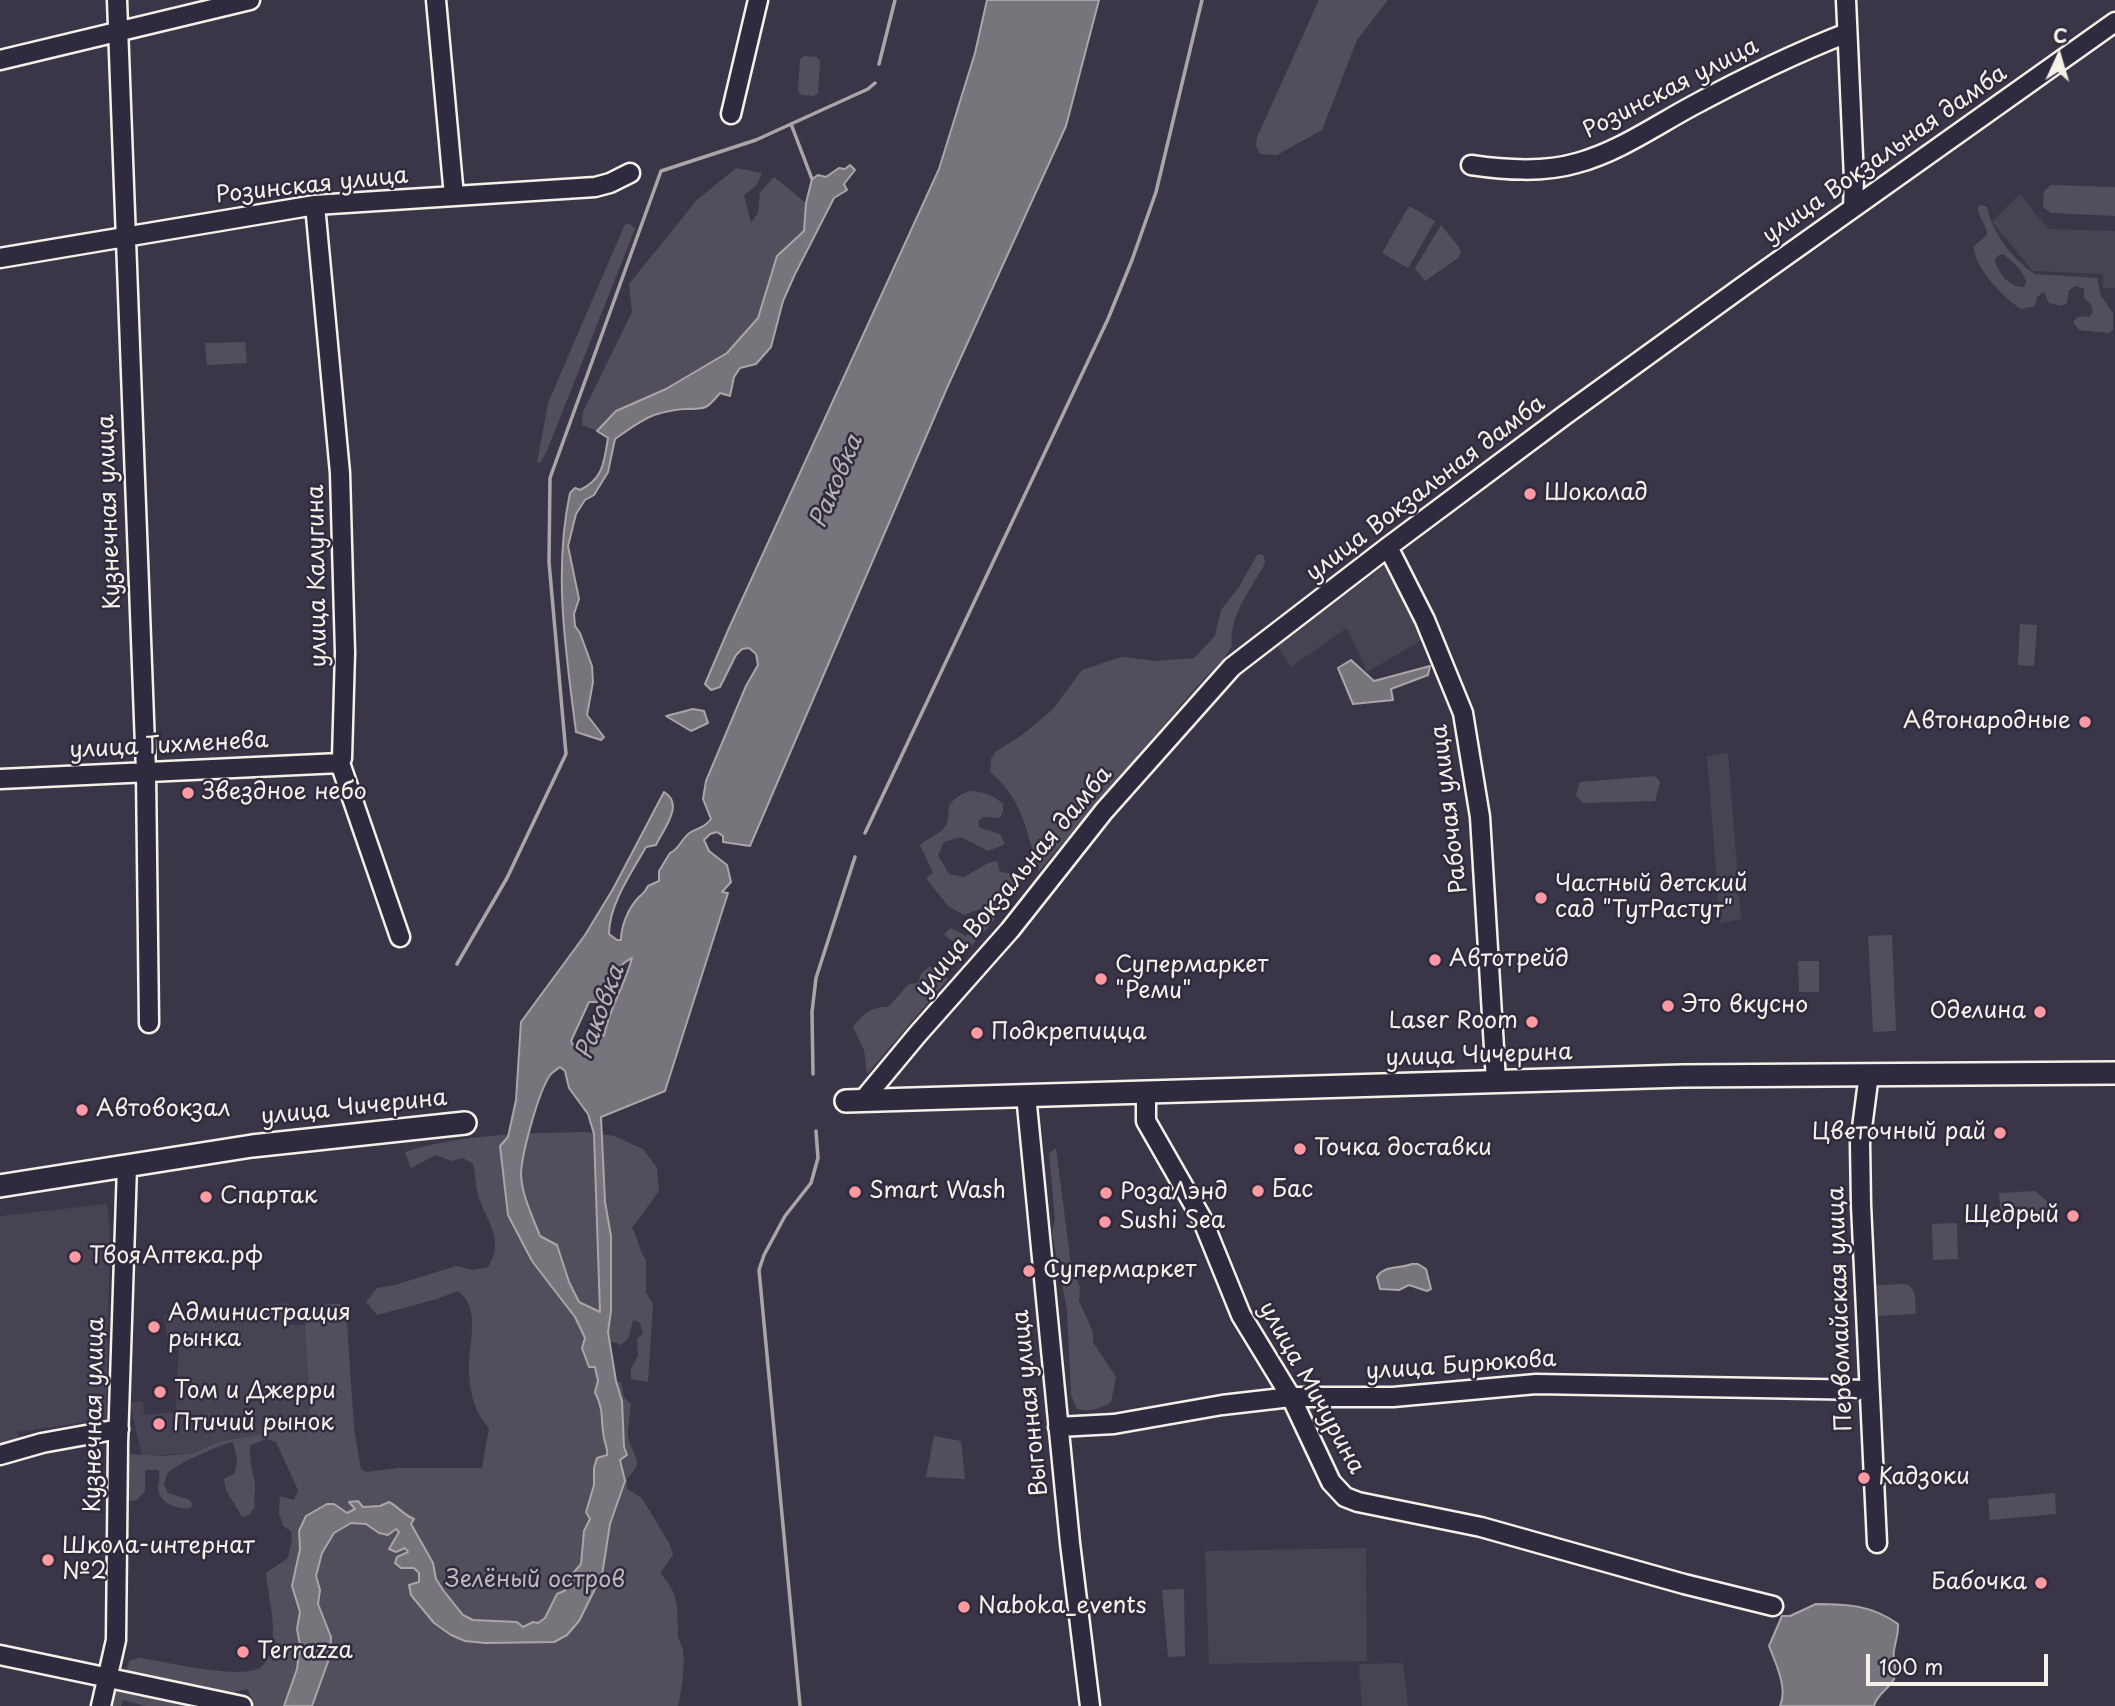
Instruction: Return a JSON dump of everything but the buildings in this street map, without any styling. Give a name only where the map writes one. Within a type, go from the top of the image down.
[{"type":"main road","name":"улица Чичерина","points":[[855,1100],[1682,1076],[2115,1073]]},
{"type":"main road","name":"улица Чичерина","points":[[0,1186],[251,1146],[465,1123]]},
{"type":"street","name":"Кузнечная улица","points":[[117,0],[146,772],[149,1023]]},
{"type":"street","points":[[0,60],[250,0]]},
{"type":"street","points":[[436,0],[454,196]]},
{"type":"street","points":[[731,114],[758,0]]},
{"type":"street","points":[[1846,0],[1853,208]]},
{"type":"street","name":"улица Вокзальная дамба","points":[[855,1100],[1010,930],[1104,811],[1232,667],[1388,547],[1732,293],[2115,22]]},
{"type":"street","name":"Розинская улица","points":[[1471,165],[1502,169],[1546,169],[1576,164],[1603,154],[1746,77],[1847,33]]},
{"type":"street","name":"Розинская улица","points":[[0,258],[315,205],[595,187],[631,173]]},
{"type":"street","name":"улица Калугина","points":[[315,205],[340,473],[345,653],[340,763],[400,937]]},
{"type":"street","name":"Рабочая улица","points":[[1388,547],[1429,629],[1463,713],[1480,817],[1496,1082]]},
{"type":"street","name":"улица Тихменева","points":[[0,779],[340,763]]},
{"type":"street","name":"Первомайская улица","points":[[1869,1074],[1860,1143],[1877,1543]]},
{"type":"street","name":"улица Мичурина","points":[[1146,1092],[1146,1121],[1202,1219],[1241,1315],[1291,1397],[1331,1482],[1345,1497],[1481,1527],[1684,1584],[1773,1605]]},
{"type":"street","name":"Выгонная улица","points":[[1026,1095],[1058,1427],[1090,1706]]},
{"type":"street","name":"Кузнечная улица","points":[[100,1706],[116,1640],[127,1166]]},
{"type":"street","name":"улица Бирюкова","points":[[1058,1427],[1114,1424],[1222,1405],[1291,1397],[1393,1397],[1548,1384],[1869,1390]]},
{"type":"street","points":[[0,1455],[42,1443],[119,1429]]},
{"type":"street","points":[[0,1655],[242,1706]]},
{"type":"shaded area","points":[[2020,194],[2048,229],[2115,231],[2115,288],[2103,288],[2103,274],[2033,271],[1992,222]]},
{"type":"shaded area","points":[[1388,563],[1422,640],[1367,672],[1347,628],[1291,667],[1277,646]]},
{"type":"shaded area","points":[[1728,753],[1741,919],[1720,923],[1707,756]]},
{"type":"shaded area","points":[[107,1204],[110,1227],[106,1419],[17,1432],[19,1441],[0,1445],[0,1216]]},
{"type":"shaded area","points":[[289,1303],[289,1325],[306,1325],[312,1425],[218,1442],[194,1453],[142,1456],[130,1403],[143,1401],[144,1415],[176,1412],[179,1337],[167,1338],[165,1315]]},
{"type":"shaded area","points":[[1366,1548],[1367,1661],[1209,1664],[1205,1551]]},
{"type":"shaded area","points":[[1403,1663],[1408,1706],[1362,1706],[1360,1664]]},
{"type":"green space","points":[[1319,0],[1388,0],[1357,40],[1322,130],[1277,155],[1260,154],[1256,146],[1257,137]]},
{"type":"green space","points":[[804,56],[817,57],[820,61],[818,93],[814,96],[801,95],[798,91],[800,59]]},
{"type":"green space","points":[[736,168],[762,173],[757,185],[744,195],[751,223],[758,213],[760,192],[774,177],[806,203],[804,231],[777,256],[758,318],[727,353],[666,389],[616,411],[597,431],[582,425],[583,412],[632,312],[629,284],[696,201]]},
{"type":"green space","points":[[2051,185],[2115,187],[2115,216],[2051,213],[2043,207],[2044,191]]},
{"type":"green space","points":[[1409,206],[1435,221],[1408,268],[1382,253]]},
{"type":"green space","points":[[1978,206],[1987,207],[2005,245],[2035,274],[2097,278],[2101,296],[2113,313],[2113,330],[2108,333],[2079,330],[2073,322],[2080,316],[2089,317],[2093,311],[2084,298],[2084,289],[2076,286],[2069,290],[2067,303],[2062,306],[2049,303],[2044,292],[2037,297],[2035,306],[2021,309],[2006,297],[1984,272],[1975,254],[1974,246],[1987,235]],"holes":[[[2003,254],[2023,273],[2026,282],[2024,287],[2009,282],[1999,271],[1995,261],[1997,256]]]},
{"type":"green space","points":[[625,224],[630,224],[635,229],[546,453],[540,463],[537,463],[548,403]]},
{"type":"green space","points":[[1441,225],[1461,253],[1458,258],[1425,281],[1415,268]]},
{"type":"green space","points":[[245,342],[247,363],[207,365],[205,343]]},
{"type":"green space","points":[[1260,554],[1264,556],[1265,564],[1237,614],[1232,646],[1225,657],[1039,871],[1022,817],[1009,793],[990,772],[991,759],[995,752],[1022,735],[1053,709],[1082,670],[1121,657],[1156,661],[1194,658],[1215,636],[1221,610]]},
{"type":"green space","points":[[2020,624],[2037,625],[2034,666],[2018,665]]},
{"type":"green space","points":[[1655,776],[1660,782],[1655,801],[1583,803],[1576,795],[1580,782]]},
{"type":"green space","points":[[968,791],[987,794],[1003,804],[1000,818],[983,817],[978,822],[980,828],[1000,834],[1005,844],[988,851],[961,837],[944,842],[938,855],[949,874],[964,877],[988,863],[997,861],[1000,872],[1009,873],[1016,880],[992,923],[970,947],[950,940],[944,934],[951,928],[966,936],[987,912],[983,908],[964,915],[948,906],[926,878],[933,873],[920,845],[944,828],[952,801]]},
{"type":"green space","points":[[1892,935],[1896,1031],[1873,1032],[1868,936]]},
{"type":"green space","points":[[1798,961],[1819,961],[1819,992],[1799,992]]},
{"type":"green space","points":[[930,966],[948,979],[867,1074],[864,1050],[853,1027],[868,1012],[888,1007],[909,984],[918,983],[921,974]]},
{"type":"green space","name":"Зелёный остров","points":[[586,1132],[614,1136],[643,1149],[657,1168],[659,1191],[632,1228],[646,1259],[646,1292],[653,1304],[648,1382],[631,1379],[631,1369],[638,1356],[637,1339],[643,1334],[640,1323],[633,1320],[629,1337],[621,1345],[610,1341],[616,1381],[621,1382],[624,1397],[631,1404],[628,1433],[637,1461],[633,1472],[627,1478],[627,1489],[642,1498],[669,1543],[673,1555],[660,1573],[674,1595],[678,1637],[683,1650],[683,1678],[678,1706],[249,1706],[252,1699],[247,1689],[235,1692],[227,1700],[229,1706],[146,1706],[123,1700],[121,1706],[111,1706],[119,1674],[125,1676],[129,1661],[139,1658],[237,1672],[251,1671],[264,1665],[270,1653],[273,1634],[266,1573],[288,1558],[292,1540],[291,1531],[283,1526],[279,1513],[280,1496],[294,1500],[298,1490],[276,1442],[267,1439],[250,1445],[255,1507],[249,1515],[242,1517],[226,1490],[224,1479],[235,1473],[237,1460],[233,1442],[188,1460],[167,1474],[164,1484],[168,1493],[190,1500],[193,1505],[190,1508],[175,1507],[161,1498],[158,1488],[159,1470],[145,1470],[145,1491],[137,1500],[128,1501],[127,1454],[163,1456],[194,1453],[218,1442],[311,1425],[305,1318],[320,1306],[340,1304],[347,1324],[354,1428],[361,1469],[366,1472],[398,1468],[482,1468],[489,1428],[477,1410],[471,1388],[469,1363],[472,1318],[466,1299],[458,1291],[377,1315],[366,1302],[377,1288],[456,1266],[473,1270],[488,1267],[493,1257],[495,1240],[478,1194],[473,1164],[463,1158],[452,1161],[436,1155],[411,1168],[405,1152],[471,1138]]},
{"type":"green space","points":[[1056,1148],[1071,1265],[1080,1287],[1079,1301],[1093,1332],[1093,1342],[1116,1377],[1111,1402],[1091,1410],[1077,1409],[1071,1395],[1067,1310],[1052,1234],[1055,1219],[1049,1153]]},
{"type":"green space","points":[[2035,1191],[2047,1201],[2048,1217],[2001,1219],[1999,1193]]},
{"type":"green space","points":[[1957,1223],[1958,1259],[1933,1260],[1932,1224]]},
{"type":"green space","points":[[1905,1284],[1914,1292],[1916,1314],[1878,1316],[1877,1285]]},
{"type":"green space","points":[[934,1436],[961,1441],[965,1479],[926,1477]]},
{"type":"green space","points":[[2055,1493],[2056,1514],[1990,1520],[1988,1499]]},
{"type":"green space","points":[[1184,1589],[1185,1656],[1168,1657],[1162,1590]]},
{"type":"water","name":"Раковка","points":[[987,0],[1099,0],[1066,126],[947,388],[750,846],[723,842],[723,836],[717,832],[704,840],[709,851],[727,865],[731,882],[722,892],[728,893],[665,1091],[601,1117],[605,1202],[611,1236],[611,1311],[608,1332],[622,1401],[624,1447],[627,1455],[620,1460],[625,1481],[610,1524],[602,1575],[579,1621],[567,1635],[554,1642],[465,1641],[434,1623],[411,1595],[409,1585],[419,1582],[419,1573],[414,1568],[401,1568],[395,1563],[397,1557],[408,1552],[405,1548],[396,1552],[389,1549],[399,1532],[396,1529],[388,1535],[379,1533],[366,1524],[351,1523],[334,1533],[322,1553],[316,1576],[320,1590],[318,1604],[331,1637],[330,1656],[312,1706],[284,1706],[297,1669],[300,1645],[297,1629],[300,1612],[292,1586],[300,1549],[299,1531],[306,1516],[327,1504],[334,1504],[347,1513],[355,1509],[349,1502],[358,1501],[363,1507],[380,1506],[389,1502],[414,1519],[411,1524],[433,1563],[436,1579],[463,1615],[473,1620],[517,1622],[523,1627],[533,1622],[538,1623],[545,1618],[557,1594],[570,1585],[569,1578],[581,1564],[584,1531],[590,1519],[586,1512],[594,1485],[594,1468],[597,1458],[607,1455],[607,1450],[595,1392],[598,1381],[595,1367],[589,1367],[582,1348],[585,1338],[575,1317],[532,1261],[508,1215],[500,1146],[508,1137],[516,1100],[521,1022],[585,935],[613,889],[664,792],[673,803],[673,810],[656,845],[646,847],[617,900],[609,934],[617,940],[621,940],[624,923],[634,902],[648,886],[659,881],[659,871],[670,853],[688,834],[711,819],[703,799],[706,781],[746,686],[758,665],[756,654],[749,648],[742,649],[736,655],[720,687],[711,690],[705,684],[939,169],[975,53]],"holes":[[[632,958],[604,1036],[593,1031],[588,1041],[573,1045],[571,1041],[589,1002],[597,1002],[620,966]],[[560,1067],[565,1071],[569,1088],[588,1114],[594,1134],[600,1312],[579,1302],[569,1282],[557,1245],[540,1236],[523,1189],[521,1173],[524,1151],[536,1107],[546,1082]]]},
{"type":"water","points":[[850,165],[855,170],[844,184],[847,190],[834,198],[783,301],[771,347],[756,364],[740,368],[734,377],[730,396],[720,393],[709,405],[702,408],[654,415],[615,439],[608,472],[594,495],[585,500],[576,514],[568,546],[579,599],[574,614],[575,626],[592,666],[593,682],[587,715],[604,737],[601,740],[576,732],[563,612],[562,553],[570,493],[575,488],[580,490],[594,481],[603,463],[608,438],[597,431],[616,411],[666,389],[727,353],[758,318],[777,256],[804,231],[806,203],[812,179],[818,175],[826,177],[839,168],[845,169]]},
{"type":"water","points":[[1351,660],[1374,681],[1430,666],[1428,675],[1391,689],[1393,700],[1353,704],[1338,668]]},
{"type":"water","points":[[693,709],[704,711],[708,723],[691,731],[666,716]]},
{"type":"water","points":[[1412,1264],[1426,1269],[1431,1289],[1427,1291],[1409,1285],[1399,1290],[1380,1289],[1377,1277],[1380,1273]]},
{"type":"water","points":[[1816,1604],[1869,1609],[1898,1624],[1894,1679],[1874,1706],[1780,1706],[1782,1684],[1769,1646],[1782,1616],[1790,1616]]},
{"type":"waterway","points":[[879,64],[895,0]]},
{"type":"waterway","points":[[865,833],[1108,319],[1132,260],[1156,192],[1202,0]]},
{"type":"waterway","points":[[791,124],[868,89],[875,83]]},
{"type":"waterway","points":[[457,964],[507,878],[566,754],[549,562],[550,478],[661,171],[756,140],[791,124],[812,179]]},
{"type":"waterway","points":[[813,1074],[812,1012],[816,978],[855,857]]},
{"type":"waterway","points":[[800,1706],[759,1270],[785,1216],[811,1183],[818,1158],[816,1131]]},
{"type":"place","name":"Шоколад","points":[[1530,494]]},
{"type":"place","name":"Автонародные","points":[[2085,722]]},
{"type":"place","name":"Звездное небо","points":[[188,793]]},
{"type":"place","name":"Частный детский сад \"ТутРастут\"","points":[[1541,898]]},
{"type":"place","name":"Автотрейд","points":[[1435,960]]},
{"type":"place","name":"Супермаркет \"Реми\"","points":[[1101,979]]},
{"type":"place","name":"Это вкусно","points":[[1668,1006]]},
{"type":"place","name":"Оделина","points":[[2040,1012]]},
{"type":"place","name":"Laser Room","points":[[1532,1022]]},
{"type":"place","name":"Подкрепицца","points":[[977,1033]]},
{"type":"place","name":"Автовокзал","points":[[82,1110]]},
{"type":"place","name":"Цветочный рай","points":[[2000,1133]]},
{"type":"place","name":"Точка доставки","points":[[1300,1149]]},
{"type":"place","name":"Бас","points":[[1258,1191]]},
{"type":"place","name":"Smart Wash","points":[[855,1192]]},
{"type":"place","name":"РозаЛэнд","points":[[1106,1193]]},
{"type":"place","name":"Спартак","points":[[206,1197]]},
{"type":"place","name":"Щедрый","points":[[2073,1216]]},
{"type":"place","name":"Sushi Sea","points":[[1105,1222]]},
{"type":"place","name":"ТвояАптека.рф","points":[[75,1257]]},
{"type":"place","name":"Супермаркет","points":[[1029,1271]]},
{"type":"place","name":"Администрация рынка","points":[[154,1327]]},
{"type":"place","name":"Том и Джерри","points":[[160,1392]]},
{"type":"place","name":"Птичий рынок","points":[[159,1424]]},
{"type":"place","name":"Кадзоки","points":[[1864,1478]]},
{"type":"place","name":"Школа-интернат №2","points":[[48,1560]]},
{"type":"place","name":"Бабочка","points":[[2041,1583]]},
{"type":"place","name":"Naboka_events","points":[[964,1607]]},
{"type":"place","name":"Terrazza","points":[[243,1652]]}]
